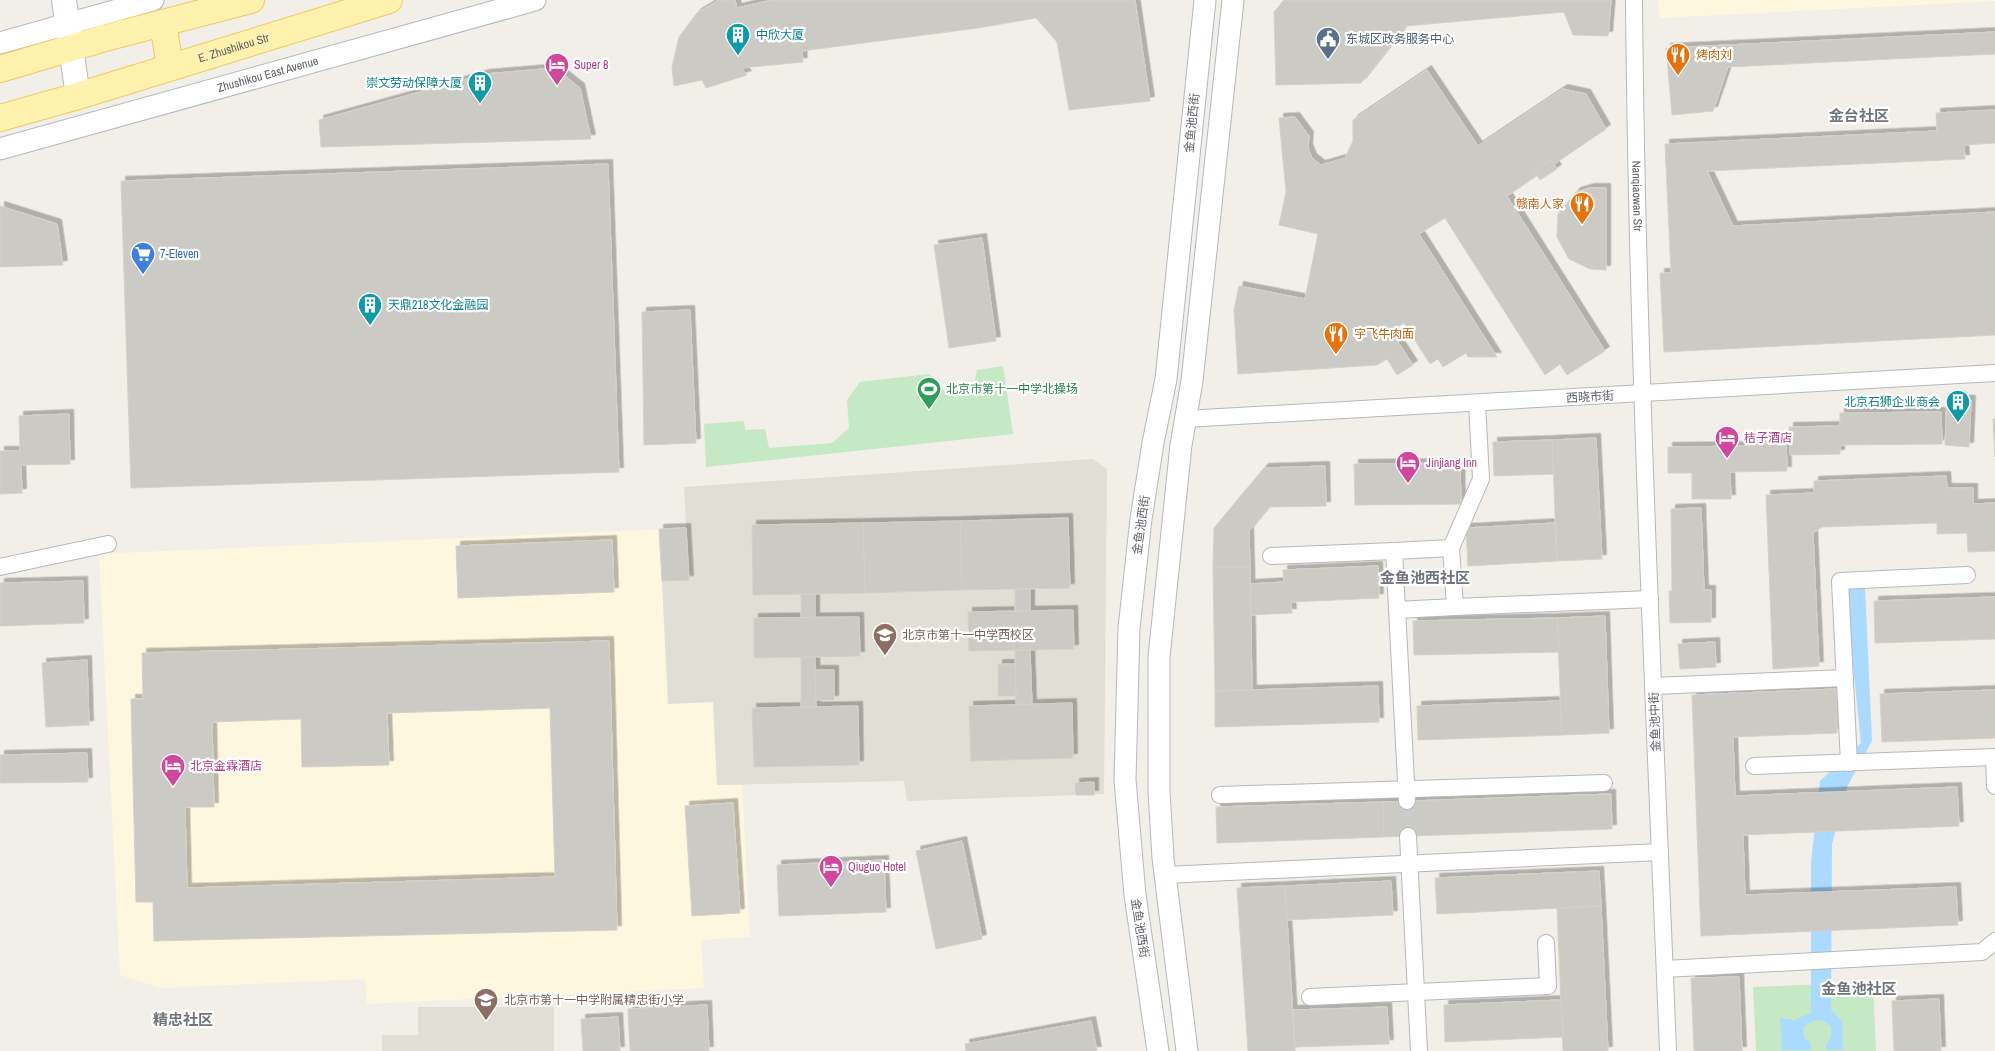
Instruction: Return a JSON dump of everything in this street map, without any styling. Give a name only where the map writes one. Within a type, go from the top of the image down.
[{"type":"main road","points":[[0,118],[78,96],[64,0]]},
{"type":"main road","points":[[0,69],[69,36],[158,12],[251,0]]},
{"type":"main road","name":"E. Zhushikou Str","points":[[78,96],[389,0]]},
{"type":"main road","points":[[158,12],[170,67]]},
{"type":"street","name":"Zhushikou East Avenue","points":[[0,149],[535,0]]},
{"type":"street","name":"金鱼池西街","points":[[1158,1051],[1135,895],[1125,780],[1128,628],[1143,510],[1166,379],[1205,0]]},
{"type":"street","points":[[1187,1051],[1165,875],[1159,792],[1159,657],[1165,583],[1185,420],[1192,381],[1233,0]]},
{"type":"street","name":"Nanqiaowan Str","points":[[1634,0],[1636,173],[1642,394]]},
{"type":"street","points":[[0,43],[69,36]]},
{"type":"street","name":"西晓市街","points":[[1185,420],[1995,373]]},
{"type":"street","name":"金鱼池中街","points":[[1642,394],[1668,1051]]},
{"type":"street","points":[[1455,607],[1451,548],[1481,479],[1476,403]]},
{"type":"street","points":[[0,566],[108,544]]},
{"type":"street","points":[[1271,556],[1451,548]]},
{"type":"street","points":[[1394,551],[1406,795]]},
{"type":"street","points":[[1849,763],[1840,581],[1966,575]]},
{"type":"street","points":[[1397,610],[1650,598]]},
{"type":"street","points":[[1653,686],[1845,678]]},
{"type":"street","points":[[1754,766],[1995,757],[1995,786]]},
{"type":"street","points":[[1220,795],[1406,795],[1604,783]]},
{"type":"street","points":[[1408,836],[1419,1051]]},
{"type":"street","points":[[1165,875],[1660,852]]},
{"type":"street","points":[[1664,969],[1982,952],[1995,941]]},
{"type":"street","points":[[1310,997],[1548,986],[1546,943]]},
{"type":"shaded area","points":[[1658,0],[1995,0],[1995,1],[1659,18]]},
{"type":"shaded area","name":"北京市第十一中学西校区","points":[[1093,459],[1107,469],[1104,794],[907,801],[904,781],[717,785],[713,702],[668,704],[662,581],[689,579],[684,487]]},
{"type":"shaded area","points":[[686,528],[689,580],[662,581],[668,704],[713,702],[717,785],[742,785],[750,937],[701,940],[704,988],[367,1004],[365,979],[160,988],[120,975],[99,554]]},
{"type":"shaded area","name":"北京市第十一中学附属精忠街小学","points":[[418,1007],[554,1007],[554,1051],[382,1051],[382,1035],[418,1035]]},
{"type":"green space","name":"北京市第十一中学北操场","points":[[1003,366],[1013,434],[706,467],[704,424],[744,421],[745,430],[765,429],[769,448],[832,443],[849,428],[847,400],[860,382],[929,374],[942,390],[974,385],[977,370]]},
{"type":"green space","points":[[1873,982],[1876,1051],[1756,1051],[1753,987]]},
{"type":"water","points":[[1845,587],[1865,587],[1872,741],[1848,785],[1832,844],[1831,1010],[1842,1021],[1843,1050],[1826,1050],[1826,1044],[1831,1037],[1831,1027],[1817,1020],[1803,1028],[1804,1037],[1810,1043],[1812,1050],[1782,1050],[1780,1018],[1794,1020],[1811,1013],[1811,863],[1820,781],[1861,743]]},
{"type":"building","name":"中欣大厦","points":[[719,0],[735,0],[737,8],[772,0],[1135,0],[1150,101],[1069,110],[1057,42],[1036,18],[978,28],[802,51],[803,62],[741,68],[747,75],[706,88],[702,80],[674,86],[672,67],[679,37],[697,13]]},
{"type":"building","name":"东城区政务服务中心","points":[[1284,0],[1611,0],[1608,36],[1573,35],[1564,12],[1406,26],[1361,83],[1276,85],[1274,12]]},
{"type":"building","points":[[1995,32],[1995,54],[1728,67],[1713,111],[1672,115],[1666,48]]},
{"type":"building","name":"崇文劳动保障大厦","points":[[555,68],[580,88],[591,139],[321,147],[319,120],[485,74]]},
{"type":"building","points":[[1427,70],[1478,146],[1563,89],[1586,94],[1606,129],[1507,196],[1605,351],[1567,375],[1560,364],[1545,375],[1445,218],[1419,234],[1497,357],[1468,357],[1466,353],[1443,367],[1438,359],[1430,364],[1404,323],[1391,331],[1413,365],[1397,375],[1387,359],[1377,365],[1238,374],[1234,310],[1239,286],[1305,299],[1318,234],[1279,225],[1286,192],[1279,118],[1295,117],[1309,136],[1308,148],[1312,158],[1321,165],[1345,158],[1353,141],[1353,120]]},
{"type":"building","points":[[1995,110],[1995,143],[1964,145],[1965,159],[1707,171],[1733,226],[1995,212],[1995,335],[1664,352],[1660,273],[1671,273],[1665,144],[1937,131],[1936,113]]},
{"type":"building","points":[[1551,160],[1557,169],[1540,180],[1534,171]]},
{"type":"building","name":"天鼎218文化金融园","points":[[608,164],[619,472],[131,488],[121,181]]},
{"type":"building","name":"赣南人家","points":[[1590,188],[1606,188],[1606,270],[1590,269],[1569,259],[1557,237],[1558,214],[1576,192]]},
{"type":"building","points":[[0,206],[57,224],[63,265],[0,267]]},
{"type":"building","points":[[982,238],[996,341],[949,348],[934,245]]},
{"type":"building","points":[[690,310],[696,443],[644,445],[642,312]]},
{"type":"building","name":"北京石狮企业商会","points":[[1947,399],[1971,400],[1969,447],[1945,445]]},
{"type":"building","points":[[1941,412],[1942,444],[1840,445],[1840,454],[1790,455],[1789,427],[1840,426],[1840,413]]},
{"type":"building","points":[[69,414],[70,464],[21,465],[22,493],[0,494],[0,451],[20,451],[19,416]]},
{"type":"building","points":[[1993,419],[1995,419],[1995,457]]},
{"type":"building","name":"桔子酒店","points":[[1786,437],[1787,471],[1730,472],[1731,499],[1692,499],[1692,473],[1668,473],[1668,447],[1752,446],[1752,438]]},
{"type":"building","points":[[1596,438],[1602,559],[1557,561],[1552,440]]},
{"type":"building","points":[[1552,440],[1553,474],[1494,476],[1493,442]]},
{"type":"building","name":"Jinjiang Inn","points":[[1460,463],[1461,504],[1355,505],[1354,464]]},
{"type":"building","points":[[1325,466],[1326,506],[1269,507],[1249,531],[1250,567],[1213,567],[1214,528],[1264,468]]},
{"type":"building","points":[[1946,476],[1947,488],[1973,488],[1973,504],[1995,503],[1995,551],[1968,552],[1967,533],[1937,534],[1937,523],[1822,527],[1813,533],[1819,666],[1773,669],[1766,495],[1814,493],[1814,481]]},
{"type":"building","points":[[1701,508],[1704,590],[1711,590],[1711,622],[1670,623],[1669,591],[1672,591],[1671,509]]},
{"type":"building","points":[[1068,518],[1070,588],[962,590],[960,521]]},
{"type":"building","points":[[960,521],[962,590],[865,593],[863,523]]},
{"type":"building","points":[[863,523],[865,593],[753,595],[752,525]]},
{"type":"building","points":[[1555,523],[1557,561],[1468,566],[1466,528]]},
{"type":"building","points":[[686,528],[689,580],[662,581],[659,529]]},
{"type":"building","points":[[612,540],[614,592],[458,598],[456,546]]},
{"type":"building","points":[[1378,566],[1379,598],[1291,602],[1292,613],[1250,615],[1250,584],[1284,582],[1283,570]]},
{"type":"building","points":[[1213,567],[1250,567],[1252,690],[1215,691]]},
{"type":"building","points":[[83,581],[84,623],[0,626],[0,583]]},
{"type":"building","points":[[1015,589],[1030,589],[1030,611],[1015,611]]},
{"type":"building","points":[[801,594],[815,594],[815,618],[801,618]]},
{"type":"building","points":[[1995,597],[1995,639],[1875,643],[1874,601]]},
{"type":"building","points":[[1073,610],[1074,649],[969,651],[968,612]]},
{"type":"building","points":[[1605,616],[1609,733],[1562,735],[1557,618]]},
{"type":"building","points":[[859,617],[860,656],[754,658],[754,618]]},
{"type":"building","points":[[1557,618],[1559,652],[1414,655],[1413,621]]},
{"type":"building","name":"北京金霖酒店","points":[[609,641],[617,930],[154,941],[153,902],[136,902],[131,699],[143,699],[142,653]],"holes":[[[550,708],[555,877],[187,888],[185,807],[214,807],[212,722],[301,719],[302,767],[389,765],[387,713]]]},
{"type":"building","points":[[1715,642],[1716,667],[1680,669],[1678,644]]},
{"type":"building","points":[[1015,650],[1030,650],[1032,704],[1016,704]]},
{"type":"building","points":[[801,657],[815,657],[816,707],[801,707]]},
{"type":"building","points":[[87,660],[89,725],[46,727],[42,663]]},
{"type":"building","points":[[998,664],[1015,664],[1016,696],[998,696]]},
{"type":"building","points":[[815,670],[834,670],[834,700],[816,700]]},
{"type":"building","points":[[1378,686],[1379,722],[1215,727],[1215,691]]},
{"type":"building","points":[[1836,689],[1837,733],[1733,737],[1735,796],[1957,787],[1959,826],[1743,835],[1745,895],[1956,887],[1958,925],[1701,936],[1692,695]]},
{"type":"building","points":[[1995,690],[1995,738],[1882,742],[1880,694]]},
{"type":"building","points":[[1560,701],[1562,735],[1418,740],[1417,706]]},
{"type":"building","points":[[1072,703],[1073,758],[971,761],[969,706]]},
{"type":"building","points":[[858,706],[859,765],[754,767],[752,708]]},
{"type":"building","points":[[87,753],[88,782],[0,783],[0,755]]},
{"type":"building","points":[[1094,782],[1094,795],[1076,795],[1075,783]]},
{"type":"building","points":[[1611,794],[1612,829],[1384,837],[1383,802]]},
{"type":"building","points":[[1383,802],[1384,837],[1217,843],[1216,807]]},
{"type":"building","points":[[733,803],[740,913],[692,916],[685,806]]},
{"type":"building","points":[[962,841],[982,939],[936,949],[916,851]]},
{"type":"building","name":"Qiuguo Hotel","points":[[884,860],[886,912],[779,916],[777,865]]},
{"type":"building","points":[[1599,871],[1601,906],[1437,914],[1435,878]]},
{"type":"building","points":[[1391,881],[1393,915],[1287,920],[1285,886]]},
{"type":"building","points":[[1285,886],[1295,1051],[1248,1051],[1237,888]]},
{"type":"building","points":[[1601,906],[1608,1051],[1563,1051],[1557,908]]},
{"type":"building","points":[[1739,977],[1742,1051],[1694,1051],[1691,978]]},
{"type":"building","points":[[1939,999],[1941,1051],[1894,1051],[1892,1001]]},
{"type":"building","points":[[1561,1000],[1563,1037],[1445,1042],[1444,1005]]},
{"type":"building","points":[[707,1005],[709,1051],[630,1051],[628,1009]]},
{"type":"building","points":[[1387,1007],[1389,1044],[1295,1047],[1293,1010]]},
{"type":"building","points":[[618,1017],[620,1051],[583,1051],[581,1019]]},
{"type":"building","points":[[1091,1021],[1097,1051],[966,1051],[965,1044]]},
{"type":"tunnel","points":[[1407,801],[1408,836]]},
{"type":"place","name":"中欣大厦","points":[[738,56]]},
{"type":"place","name":"东城区政务服务中心","points":[[1328,60]]},
{"type":"place","name":"烤肉刘","points":[[1678,76]]},
{"type":"place","name":"Super 8","points":[[557,86]]},
{"type":"place","name":"崇文劳动保障大厦","points":[[480,104]]},
{"type":"place","name":"赣南人家","points":[[1582,225]]},
{"type":"place","name":"7-Eleven","points":[[143,275]]},
{"type":"place","name":"天鼎218文化金融园","points":[[370,326]]},
{"type":"place","name":"宇飞牛肉面","points":[[1336,355]]},
{"type":"place","name":"北京市第十一中学北操场","points":[[929,410]]},
{"type":"place","name":"北京石狮企业商会","points":[[1958,423]]},
{"type":"place","name":"桔子酒店","points":[[1727,459]]},
{"type":"place","name":"Jinjiang Inn","points":[[1408,484]]},
{"type":"place","name":"北京市第十一中学西校区","points":[[885,656]]},
{"type":"place","name":"北京金霖酒店","points":[[173,787]]},
{"type":"place","name":"Qiuguo Hotel","points":[[831,888]]},
{"type":"place","name":"北京市第十一中学附属精忠街小学","points":[[486,1021]]},
{"type":"district","name":"金台社区","points":[[1859,116]]},
{"type":"district","name":"金鱼池西社区","points":[[1425,578]]},
{"type":"district","name":"金鱼池社区","points":[[1859,989]]},
{"type":"district","name":"精忠社区","points":[[183,1020]]}]
